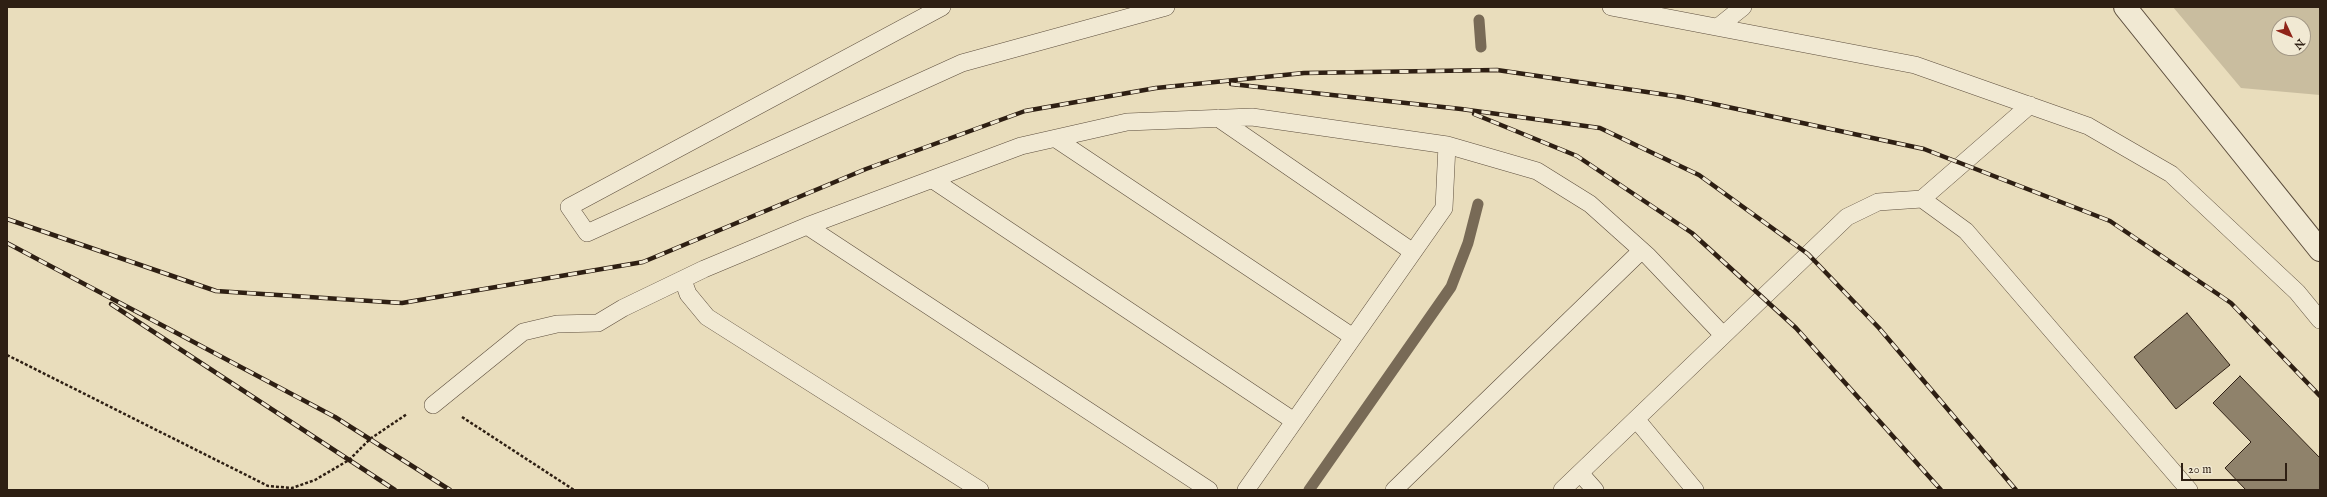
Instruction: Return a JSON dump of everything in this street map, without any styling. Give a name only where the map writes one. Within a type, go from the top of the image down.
[{"type":"street","points":[[2125,7],[2320,250]]},
{"type":"lane","points":[[942,7],[569,207],[587,233],[962,63],[1133,11],[1166,7]]},
{"type":"lane","points":[[1611,7],[1915,65],[2088,126],[2171,174],[2297,292],[2320,320]]},
{"type":"lane","points":[[1718,27],[1742,7]]},
{"type":"lane","points":[[1562,490],[1846,217],[1878,202],[1922,199],[2030,105]]},
{"type":"lane","points":[[433,405],[523,332],[558,324],[598,323],[623,308],[683,280],[807,226],[1021,146],[1127,122],[1252,117],[1447,145],[1537,171],[1590,204],[1641,251],[1723,335]]},
{"type":"lane","points":[[1218,118],[1413,252]]},
{"type":"lane","points":[[1056,139],[1353,337]]},
{"type":"lane","points":[[1246,490],[1444,208],[1447,145]]},
{"type":"lane","points":[[933,180],[1294,421]]},
{"type":"lane","points":[[1922,199],[1966,231],[2189,490]]},
{"type":"lane","points":[[807,226],[1209,490]]},
{"type":"lane","points":[[1394,490],[1641,251]]},
{"type":"lane","points":[[683,280],[688,294],[707,317],[980,490]]},
{"type":"lane","points":[[1636,420],[1695,490]]},
{"type":"lane","points":[[1580,473],[1595,490]]},
{"type":"path","points":[[7,355],[268,486],[292,488],[315,480],[349,460],[370,439],[409,413],[433,405],[454,412],[574,490]]},
{"type":"shaded area","points":[[2173,7],[2320,7],[2320,95],[2241,88]]},
{"type":"building","points":[[2187,313],[2230,365],[2176,409],[2134,357]]},
{"type":"building","points":[[2240,376],[2320,458],[2320,490],[2246,490],[2225,468],[2251,442],[2213,403]]},
{"type":"waterway","points":[[1479,20],[1481,47]]},
{"type":"waterway","points":[[1309,490],[1451,287],[1468,243],[1478,204]]},
{"type":"railway","points":[[7,219],[216,291],[402,303],[643,262],[866,169],[1025,111],[1156,88],[1304,73],[1497,70],[1681,97],[1924,149],[2110,221],[2231,303],[2320,396]]},
{"type":"railway","points":[[1231,84],[1461,109],[1600,128],[1699,175],[1808,254],[1879,328],[2016,490]]},
{"type":"railway","points":[[1474,114],[1577,156],[1692,233],[1796,328],[1941,490]]},
{"type":"railway","points":[[7,243],[335,417],[450,490]]},
{"type":"railway","points":[[111,304],[395,490]]}]
